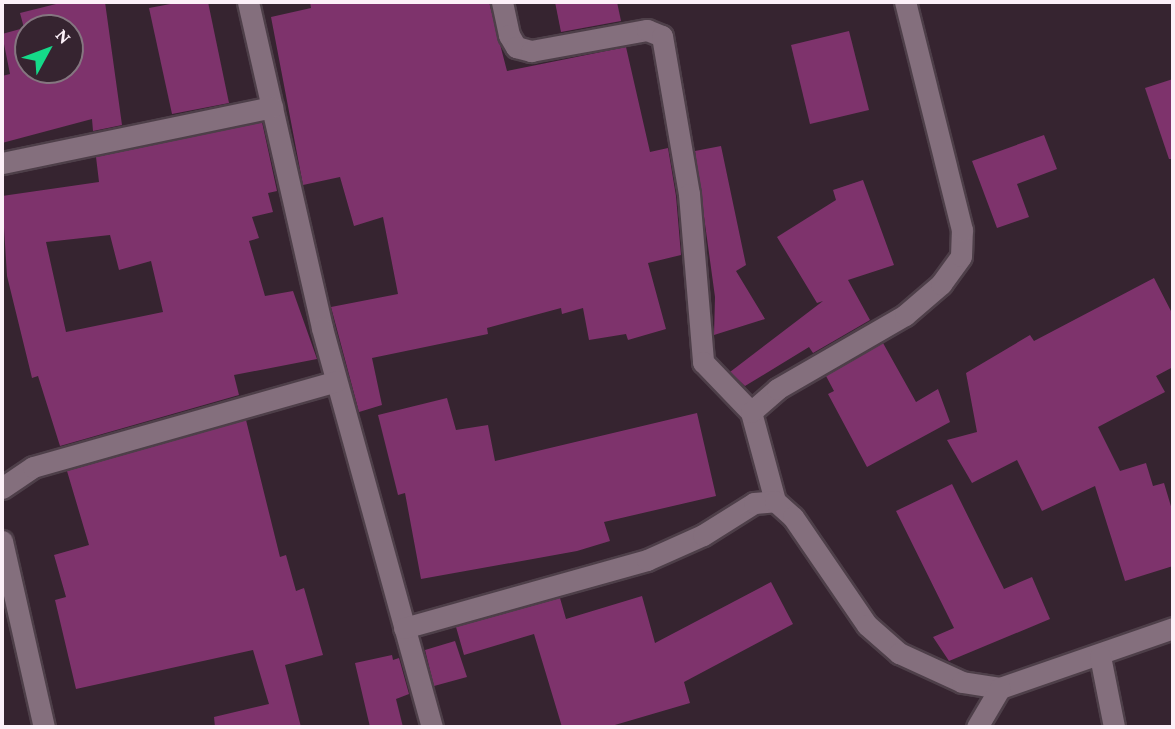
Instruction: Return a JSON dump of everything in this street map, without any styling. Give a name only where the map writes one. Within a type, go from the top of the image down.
[{"type":"street","points":[[248,2],[336,381],[432,727]]},
{"type":"street","points":[[502,2],[509,35],[516,47],[531,51],[647,30],[662,36],[689,194],[703,362],[751,412],[775,501],[793,517],[867,625],[900,653],[962,682],[1000,688],[1100,656],[1173,628]]},
{"type":"street","points":[[751,412],[777,389],[905,315],[941,284],[961,256],[962,230],[905,2]]},
{"type":"street","points":[[2,163],[272,107]]},
{"type":"street","points":[[2,488],[33,467],[336,381]]},
{"type":"street","points":[[404,628],[647,560],[703,535],[754,503],[775,501]]},
{"type":"street","points":[[2,541],[44,727]]},
{"type":"street","points":[[1100,656],[1114,727]]},
{"type":"street","points":[[977,727],[1000,688]]},
{"type":"building","points":[[64,2],[105,2],[122,125],[93,131],[92,119],[2,143],[2,76],[10,74],[2,34],[14,31],[14,84],[84,84],[84,14],[20,14]]},
{"type":"building","points":[[181,2],[208,2],[229,103],[172,114],[149,8]]},
{"type":"building","points":[[310,2],[489,2],[507,71],[626,47],[650,152],[668,148],[676,196],[681,255],[648,263],[666,329],[628,340],[626,334],[589,340],[583,308],[562,314],[561,308],[487,328],[488,334],[372,358],[382,405],[359,412],[331,307],[398,294],[383,217],[354,226],[340,177],[303,185],[271,17],[311,8]]},
{"type":"building","points":[[555,2],[617,2],[621,21],[561,32]]},
{"type":"building","points":[[849,31],[869,110],[810,124],[791,45]]},
{"type":"building","points":[[1173,79],[1173,159],[1169,159],[1145,88]]},
{"type":"building","points":[[262,122],[277,191],[268,193],[273,212],[252,217],[259,238],[249,241],[265,296],[293,291],[317,359],[234,375],[239,395],[60,446],[38,376],[32,378],[7,276],[2,196],[99,182],[96,157]],"holes":[[[110,235],[119,270],[151,261],[163,312],[66,332],[46,242]]]},
{"type":"building","points":[[1044,135],[1057,169],[1017,184],[1029,217],[997,228],[972,161]]},
{"type":"building","points":[[721,146],[746,265],[736,271],[765,319],[714,335],[715,297],[695,151]]},
{"type":"building","points":[[863,180],[894,265],[848,280],[870,320],[813,353],[809,347],[745,386],[730,372],[823,301],[817,303],[777,237],[836,200],[833,190]]},
{"type":"building","points":[[1154,278],[1173,315],[1173,367],[1156,376],[1165,392],[1098,427],[1120,471],[1146,463],[1153,486],[1164,483],[1173,513],[1173,566],[1125,581],[1095,486],[1042,511],[1017,460],[972,483],[947,440],[977,432],[966,373],[1030,335],[1034,341]]},
{"type":"building","points":[[883,343],[916,402],[938,389],[950,422],[867,467],[828,394],[834,391],[826,376]]},
{"type":"building","points":[[447,398],[456,430],[488,425],[495,461],[697,413],[716,496],[604,522],[610,541],[577,551],[421,579],[405,493],[398,495],[378,415]]},
{"type":"building","points":[[246,420],[280,557],[286,555],[296,591],[304,588],[323,655],[285,665],[301,727],[215,727],[214,717],[269,704],[253,650],[76,689],[55,600],[66,597],[54,555],[89,545],[67,471]]},
{"type":"building","points":[[952,484],[1004,589],[1032,577],[1050,619],[949,661],[933,637],[954,628],[896,511]]},
{"type":"building","points":[[771,582],[793,624],[684,682],[690,703],[608,727],[562,727],[534,634],[464,655],[456,627],[560,598],[566,619],[642,596],[655,643]]},
{"type":"building","points":[[455,641],[467,677],[434,686],[425,650]]},
{"type":"building","points":[[392,655],[393,660],[399,658],[409,694],[396,699],[403,727],[370,727],[355,663]]}]
